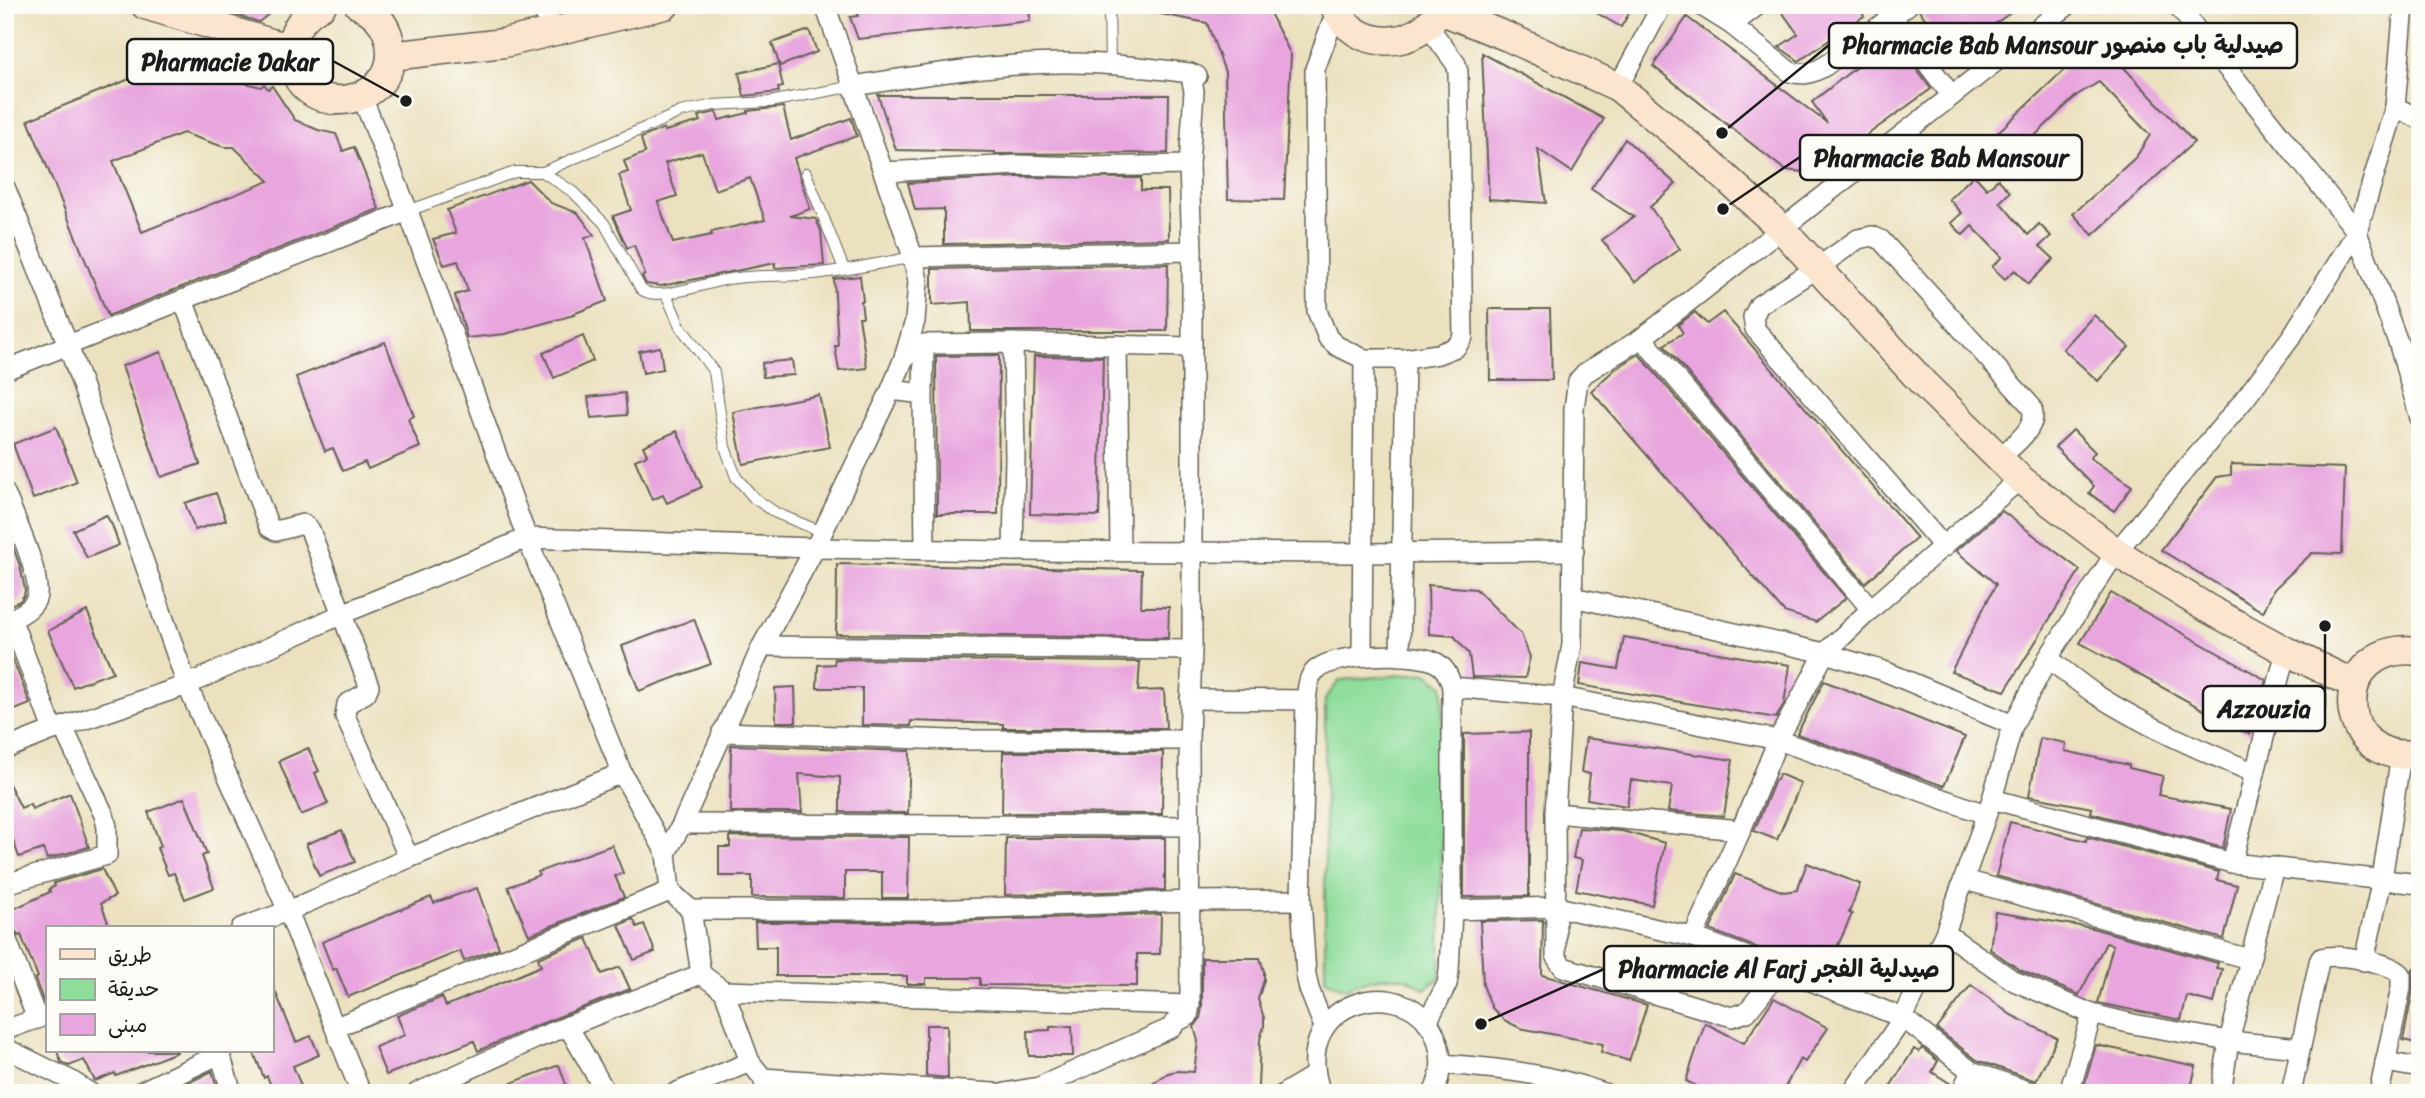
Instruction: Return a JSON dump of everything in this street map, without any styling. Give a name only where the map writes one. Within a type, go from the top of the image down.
[{"type":"street","points":[[145,5],[290,49]]},
{"type":"street","points":[[322,5],[310,11],[293,35],[290,49],[293,66],[300,81],[313,93],[328,100],[345,101],[362,97],[382,80],[391,56],[385,28],[377,17],[359,5]]},
{"type":"street","points":[[542,5],[551,33]]},
{"type":"street","points":[[391,56],[504,43],[665,5]]},
{"type":"street","points":[[666,853],[682,824],[762,646],[818,540],[891,390],[915,321],[918,281],[913,257],[825,5]]},
{"type":"street","points":[[1618,86],[1662,5]]},
{"type":"street","points":[[1700,5],[1732,25],[1790,72],[1800,75],[1815,72],[1825,66],[1894,9],[1952,96]]},
{"type":"street","points":[[1732,25],[1758,5]]},
{"type":"street","points":[[1781,969],[1747,1012],[1732,1017],[1563,967],[1556,957],[1555,813],[1562,697],[1572,645],[1574,408],[1578,381],[1585,373],[1642,338],[2068,5]]},
{"type":"street","points":[[2177,5],[2357,232],[2399,345],[2420,418]]},
{"type":"street","points":[[1852,1093],[1903,1018],[1945,933],[1989,806],[2012,725],[2048,658],[2116,552],[2235,410],[2292,336],[2357,232],[2395,107],[2404,5]]},
{"type":"street","points":[[1335,8],[1347,26],[1361,36],[1378,41],[1404,39],[1436,14]]},
{"type":"street","points":[[1335,8],[1315,69],[1317,310],[1328,338],[1337,346],[1364,359],[1405,359],[1438,354],[1456,347],[1463,337],[1458,72],[1436,14]]},
{"type":"street","points":[[1436,14],[1508,37],[1618,86],[1702,156],[1782,229],[1923,383],[2020,479],[2116,552],[2205,607],[2354,684]]},
{"type":"street","points":[[854,86],[1017,65],[1110,65],[1197,76],[1192,82],[1194,90],[1189,165],[1192,251],[1192,650],[1188,740],[1191,901],[1188,1016],[1174,1023],[1173,1027],[1039,1087],[1005,1093]]},
{"type":"street","points":[[362,97],[408,211],[527,538],[622,773],[666,853],[670,891],[691,910],[701,974],[724,991],[750,1062],[765,1086],[993,1093]]},
{"type":"street","points":[[2395,107],[2420,119]]},
{"type":"street","points":[[884,172],[1018,165],[1189,165]]},
{"type":"street","points":[[5,187],[68,345],[187,685],[288,911],[361,1093]]},
{"type":"street","points":[[5,370],[408,211]]},
{"type":"street","points":[[1944,547],[1755,329],[1753,317],[1759,305],[1857,239],[1872,236],[1881,240],[2034,410],[2035,418],[2031,426],[1998,459]]},
{"type":"street","points":[[913,257],[1192,251]]},
{"type":"street","points":[[183,300],[269,527],[276,530],[303,524],[309,527],[369,686],[366,693],[347,704],[345,716],[409,858]]},
{"type":"street","points":[[1642,338],[1871,609]]},
{"type":"street","points":[[1013,343],[1013,551]]},
{"type":"street","points":[[904,358],[924,344],[1191,347]]},
{"type":"street","points":[[924,344],[925,548]]},
{"type":"street","points":[[1117,345],[1120,550]]},
{"type":"street","points":[[1362,656],[1364,359]]},
{"type":"street","points":[[1400,656],[1405,359]]},
{"type":"street","points":[[891,390],[923,394]]},
{"type":"street","points":[[1693,937],[1778,740],[1825,653],[1871,609],[2020,479]]},
{"type":"street","points":[[5,493],[33,567],[38,588],[36,601],[8,620],[107,827],[107,855],[5,884]]},
{"type":"street","points":[[5,749],[187,685],[342,614],[527,538],[818,540],[1013,551],[1574,551]]},
{"type":"street","points":[[1573,597],[1825,653],[1884,671],[2012,725]]},
{"type":"street","points":[[762,646],[1192,650]]},
{"type":"street","points":[[2364,961],[2410,754],[2385,752],[2371,744],[2360,731],[2353,716],[2351,700],[2354,684],[2362,670],[2374,659],[2403,649],[2420,651]]},
{"type":"street","points":[[2232,863],[2286,651]]},
{"type":"street","points":[[1324,1027],[1308,982],[1301,900],[1306,700],[1309,678],[1315,670],[1329,662],[1362,656],[1400,656],[1433,661],[1450,676],[1452,687],[1452,910],[1447,984],[1427,1022]]},
{"type":"street","points":[[2048,658],[2095,694],[2147,723],[2255,774]]},
{"type":"street","points":[[1452,687],[1562,697],[1778,740],[1989,806],[2232,863],[2420,884]]},
{"type":"street","points":[[1190,699],[1306,700]]},
{"type":"street","points":[[722,732],[951,740],[1188,740]]},
{"type":"street","points":[[247,926],[622,773]]},
{"type":"street","points":[[1555,813],[1741,830]]},
{"type":"street","points":[[682,824],[1189,826]]},
{"type":"street","points":[[2221,1093],[2229,1041],[2274,867]]},
{"type":"street","points":[[1965,880],[2249,959]]},
{"type":"street","points":[[336,1027],[670,891]]},
{"type":"street","points":[[691,910],[928,910],[1301,900]]},
{"type":"street","points":[[1452,910],[1557,907],[1693,937],[1903,1018],[1971,1071],[2034,1093]]},
{"type":"street","points":[[1945,933],[2014,981],[2092,1014],[2229,1041],[2300,1048]]},
{"type":"street","points":[[5,935],[42,1017],[5,1030]]},
{"type":"street","points":[[2291,1093],[2317,968],[2321,958],[2332,956],[2390,967],[2401,974],[2401,988],[2379,1093]]},
{"type":"street","points":[[416,1093],[568,1026],[701,974]]},
{"type":"street","points":[[724,991],[1190,1005]]},
{"type":"street","points":[[1285,1093],[1318,1084],[1314,1059],[1317,1042],[1324,1027],[1338,1013],[1355,1003],[1375,999],[1394,1001],[1427,1022],[1435,1035],[1441,1064],[1438,1084],[1433,1093]]},
{"type":"street","points":[[2069,1093],[2092,1014]]},
{"type":"street","points":[[568,1026],[606,1093]]},
{"type":"street","points":[[5,1048],[70,1080],[90,1093]]},
{"type":"street","points":[[138,1093],[220,1052],[232,1093]]},
{"type":"street","points":[[675,1093],[750,1062]]},
{"type":"street","points":[[2385,1062],[2420,1068]]},
{"type":"street","points":[[1441,1064],[1507,1069],[1582,1085],[1604,1093]]},
{"type":"street","points":[[1961,1093],[1971,1071]]},
{"type":"lane","points":[[1109,5],[1110,65]]},
{"type":"lane","points":[[408,211],[515,172],[543,172],[681,112],[700,107],[762,103],[854,86]]},
{"type":"lane","points":[[543,172],[573,192],[604,223],[644,293],[655,296],[750,276],[820,274],[913,257]]},
{"type":"lane","points":[[806,173],[844,269]]},
{"type":"lane","points":[[666,293],[680,326],[713,372],[725,447],[736,477],[754,498],[818,540]]},
{"type":"green space","points":[[1427,673],[1443,686],[1440,978],[1424,989],[1410,980],[1386,977],[1345,989],[1325,980],[1325,699],[1340,680]]},
{"type":"building","points":[[203,5],[280,5],[259,22]]},
{"type":"building","points":[[854,5],[1029,5],[1030,21],[858,39],[850,17],[858,16]]},
{"type":"building","points":[[1155,5],[1266,5],[1291,55],[1284,200],[1228,199],[1225,72],[1207,23],[1155,13]]},
{"type":"building","points":[[1583,5],[1634,5],[1621,27]]},
{"type":"building","points":[[1777,5],[1857,5],[1864,16],[1799,61],[1779,47],[1798,34]]},
{"type":"building","points":[[1920,5],[2021,5],[1959,50],[1957,48],[1950,53],[1919,10]]},
{"type":"building","points":[[1687,17],[1827,123],[1812,102],[1893,38],[1931,89],[1814,173],[1785,170],[1653,66]]},
{"type":"building","points":[[809,30],[817,52],[780,66],[772,43]]},
{"type":"building","points":[[2097,39],[2194,142],[2093,235],[2073,214],[2136,157],[2150,135],[2099,82],[2077,95],[2016,154],[1997,133]]},
{"type":"building","points":[[1482,53],[1604,119],[1572,172],[1538,149],[1546,203],[1489,199]]},
{"type":"building","points":[[778,64],[783,87],[778,88],[779,92],[744,96],[739,73]]},
{"type":"building","points":[[172,65],[261,87],[264,84],[268,89],[272,86],[295,120],[336,134],[343,151],[354,147],[379,209],[108,316],[28,120],[147,72]],"holes":[[[183,133],[224,147],[234,147],[269,181],[142,232],[113,161]]]},
{"type":"building","points":[[878,95],[1169,95],[1168,153],[995,154],[896,150]]},
{"type":"building","points":[[783,107],[791,140],[851,118],[857,136],[794,158],[810,209],[790,216],[816,219],[821,231],[824,265],[775,268],[775,263],[661,286],[646,284],[634,245],[627,248],[613,216],[631,210],[619,175],[628,172],[624,161],[645,153],[641,138],[664,128],[665,131],[701,121],[699,116],[716,112],[719,120],[748,111]],"holes":[[[702,152],[715,190],[750,178],[765,220],[673,243],[658,202],[677,196],[665,163]]]},
{"type":"building","points":[[1625,139],[1676,184],[1650,207],[1680,249],[1635,282],[1602,240],[1634,217],[1591,189]]},
{"type":"building","points":[[1974,175],[1987,189],[1998,179],[2010,192],[2000,202],[2028,235],[2039,224],[2051,236],[2040,246],[2054,259],[2028,284],[2015,270],[2005,279],[1992,267],[2002,257],[1972,226],[1963,235],[1951,223],[1962,213],[1949,199]]},
{"type":"building","points":[[1018,177],[1141,178],[1141,190],[1168,190],[1169,239],[944,244],[944,209],[915,210],[908,183]]},
{"type":"building","points":[[528,180],[551,203],[578,213],[594,235],[585,238],[607,301],[574,315],[505,334],[467,338],[455,295],[468,291],[458,261],[444,265],[433,239],[456,233],[447,210]]},
{"type":"building","points":[[1168,264],[1167,331],[971,331],[970,302],[932,305],[932,269]]},
{"type":"building","points":[[860,276],[863,317],[859,317],[867,368],[839,371],[835,346],[838,346],[834,279]]},
{"type":"building","points":[[1489,309],[1550,309],[1552,380],[1490,380]]},
{"type":"building","points":[[1695,312],[1707,324],[1723,312],[1917,538],[1865,583],[1664,345],[1683,333],[1678,325]]},
{"type":"building","points":[[2094,315],[2129,347],[2098,381],[2063,349]]},
{"type":"building","points":[[583,336],[593,361],[554,378],[543,353]]},
{"type":"building","points":[[385,342],[414,416],[408,419],[420,447],[368,469],[365,462],[343,471],[333,448],[325,451],[296,377]]},
{"type":"building","points":[[660,347],[663,369],[643,373],[639,351]]},
{"type":"building","points":[[161,352],[200,464],[161,477],[122,366]]},
{"type":"building","points":[[1639,354],[1846,598],[1816,622],[1784,612],[1591,391],[1614,370]]},
{"type":"building","points":[[999,355],[998,514],[937,514],[936,356]]},
{"type":"building","points":[[1034,356],[1103,357],[1099,516],[1030,514]]},
{"type":"building","points":[[792,360],[794,375],[763,377],[762,363]]},
{"type":"building","points":[[625,393],[627,415],[591,418],[588,397]]},
{"type":"building","points":[[819,395],[830,447],[743,464],[733,412]]},
{"type":"building","points":[[56,427],[77,482],[33,499],[13,444]]},
{"type":"building","points":[[2073,430],[2095,452],[2090,458],[2132,486],[2114,511],[2089,493],[2094,486],[2055,447]]},
{"type":"building","points":[[677,431],[702,487],[667,503],[663,495],[652,500],[635,460],[647,455],[643,446]]},
{"type":"building","points":[[2231,464],[2345,468],[2342,554],[2312,553],[2274,589],[2263,612],[2161,550],[2217,477],[2231,475]]},
{"type":"building","points":[[216,493],[226,520],[195,530],[185,503]]},
{"type":"building","points":[[2002,511],[2080,570],[2005,691],[1951,672],[1996,584],[1956,551]]},
{"type":"building","points":[[106,515],[119,545],[87,558],[73,530]]},
{"type":"building","points":[[5,526],[20,566],[25,590],[20,601],[5,607]]},
{"type":"building","points":[[837,564],[1142,570],[1141,607],[1169,607],[1168,638],[836,634]]},
{"type":"building","points":[[1428,585],[1476,589],[1521,634],[1530,657],[1525,678],[1472,677],[1469,654],[1454,636],[1429,634]]},
{"type":"building","points":[[2111,593],[2266,680],[2250,735],[2080,643]]},
{"type":"building","points":[[87,611],[113,672],[73,687],[48,631]]},
{"type":"building","points":[[694,619],[711,664],[639,691],[622,646]]},
{"type":"building","points":[[1624,637],[1790,665],[1784,704],[1776,718],[1579,685],[1582,663],[1618,669]]},
{"type":"building","points":[[5,639],[30,704],[5,714]]},
{"type":"building","points":[[835,659],[1140,662],[1138,691],[1164,690],[1166,728],[1003,728],[1003,724],[911,721],[911,726],[862,725],[862,688],[817,688],[818,665],[834,664]]},
{"type":"building","points":[[1824,681],[1965,737],[1944,786],[1797,734]]},
{"type":"building","points":[[795,687],[796,722],[776,722],[775,688]]},
{"type":"building","points":[[1529,732],[1529,896],[1464,897],[1464,734]]},
{"type":"building","points":[[1586,738],[1733,760],[1724,816],[1668,811],[1672,786],[1631,780],[1627,806],[1587,799],[1590,774],[1581,772]]},
{"type":"building","points":[[2040,738],[2066,743],[2065,751],[2129,765],[2129,768],[2163,776],[2158,795],[2231,809],[2223,848],[2091,813],[2092,808],[2029,796]]},
{"type":"building","points":[[731,745],[910,751],[908,813],[840,812],[840,777],[799,774],[802,812],[730,812]]},
{"type":"building","points":[[308,748],[319,771],[315,773],[328,804],[301,815],[279,761]]},
{"type":"building","points":[[1003,752],[1163,752],[1162,814],[1002,813]]},
{"type":"building","points":[[1779,774],[1801,783],[1777,840],[1754,831]]},
{"type":"building","points":[[5,776],[21,808],[30,804],[32,809],[70,793],[89,847],[47,859],[43,849],[19,857],[5,817]]},
{"type":"building","points":[[184,798],[207,854],[202,856],[214,888],[185,899],[174,873],[168,875],[157,848],[161,846],[148,812]]},
{"type":"building","points":[[2010,822],[2086,841],[2087,837],[2219,872],[2217,880],[2237,885],[2224,939],[1996,876]]},
{"type":"building","points":[[1579,828],[1622,831],[1665,843],[1652,905],[1576,890],[1582,860],[1573,858]]},
{"type":"building","points":[[342,830],[355,862],[319,876],[306,844]]},
{"type":"building","points":[[730,836],[909,837],[908,898],[882,898],[882,872],[845,872],[845,898],[752,897],[752,876],[719,876],[719,847],[730,847]]},
{"type":"building","points":[[1006,838],[1165,838],[1165,890],[1005,895]]},
{"type":"building","points":[[612,845],[623,873],[615,876],[624,897],[529,935],[508,887],[539,875],[538,872]]},
{"type":"building","points":[[1807,863],[1860,884],[1849,913],[1852,914],[1834,954],[1807,966],[1710,930],[1735,874],[1784,892],[1797,890]]},
{"type":"building","points":[[102,869],[115,896],[101,903],[109,926],[46,926],[44,1003],[35,979],[38,977],[21,935],[18,936],[12,925],[5,923],[5,913],[50,892],[49,889],[55,886],[54,883]]},
{"type":"building","points":[[477,888],[499,948],[464,961],[460,951],[348,997],[322,942],[431,897],[434,903]]},
{"type":"building","points":[[1995,912],[2092,928],[2218,963],[2216,968],[2222,969],[2214,1003],[2187,996],[2181,1020],[2098,1003],[2113,945],[2106,943],[2079,995],[2020,970],[1990,949]]},
{"type":"building","points":[[1161,914],[1160,954],[1137,954],[1137,986],[980,985],[980,978],[926,978],[926,984],[907,984],[907,976],[776,976],[776,947],[756,947],[755,922],[927,922]]},
{"type":"building","points":[[633,919],[637,927],[644,924],[655,952],[634,960],[619,925]]},
{"type":"building","points":[[1543,920],[1542,975],[1647,1005],[1629,1061],[1601,1052],[1603,1044],[1520,1028],[1504,1020],[1492,1008],[1483,985],[1480,921]]},
{"type":"building","points":[[587,938],[602,974],[620,967],[630,989],[478,1051],[474,1041],[386,1075],[375,1047],[405,1035],[397,1016],[442,997],[446,1006],[541,966],[538,958]]},
{"type":"building","points":[[1202,958],[1260,958],[1264,980],[1258,999],[1264,1026],[1260,1039],[1258,1087],[1255,1093],[1140,1093],[1168,1073],[1194,1072],[1198,1041],[1194,1027],[1200,1019],[1202,1007]]},
{"type":"building","points":[[2413,969],[2420,970],[2420,1044],[2403,1040],[2413,990]]},
{"type":"building","points":[[1971,985],[2011,1015],[2057,1038],[2036,1081],[1977,1060],[1937,1029]]},
{"type":"building","points":[[273,986],[296,1042],[311,1036],[319,1055],[293,1066],[301,1086],[285,1093],[274,1093],[267,1076],[264,1078],[253,1052],[273,1052]]},
{"type":"building","points":[[1774,998],[1828,1028],[1805,1062],[1800,1059],[1782,1093],[1711,1093],[1686,1081],[1705,1023],[1744,1043]]},
{"type":"building","points":[[926,1025],[947,1025],[948,1078],[926,1076]]},
{"type":"building","points":[[1072,1026],[1073,1056],[1029,1056],[1028,1031]]},
{"type":"building","points":[[2096,1045],[2196,1066],[2190,1093],[2082,1093]]},
{"type":"building","points":[[1922,1048],[1938,1061],[1932,1072],[1951,1084],[1949,1093],[1886,1093],[1914,1049],[1919,1052]]},
{"type":"building","points":[[57,1052],[177,1052],[116,1076],[115,1073],[95,1081],[84,1060],[69,1066],[61,1062]]},
{"type":"building","points":[[559,1065],[569,1093],[490,1093],[490,1091]]},
{"type":"building","points":[[212,1071],[219,1093],[187,1093],[184,1085]]},
{"type":"place","name":"Pharmacie Dakar","points":[[406,101]]},
{"type":"place","name":"Pharmacie Bab Mansour صيدلية باب منصور","points":[[1722,133]]},
{"type":"place","name":"Pharmacie Bab Mansour","points":[[1723,209]]},
{"type":"place","name":"Azzouzia","points":[[2325,626]]},
{"type":"place","name":"Pharmacie Al Farj صيدلية الفجر","points":[[1481,1024]]}]
